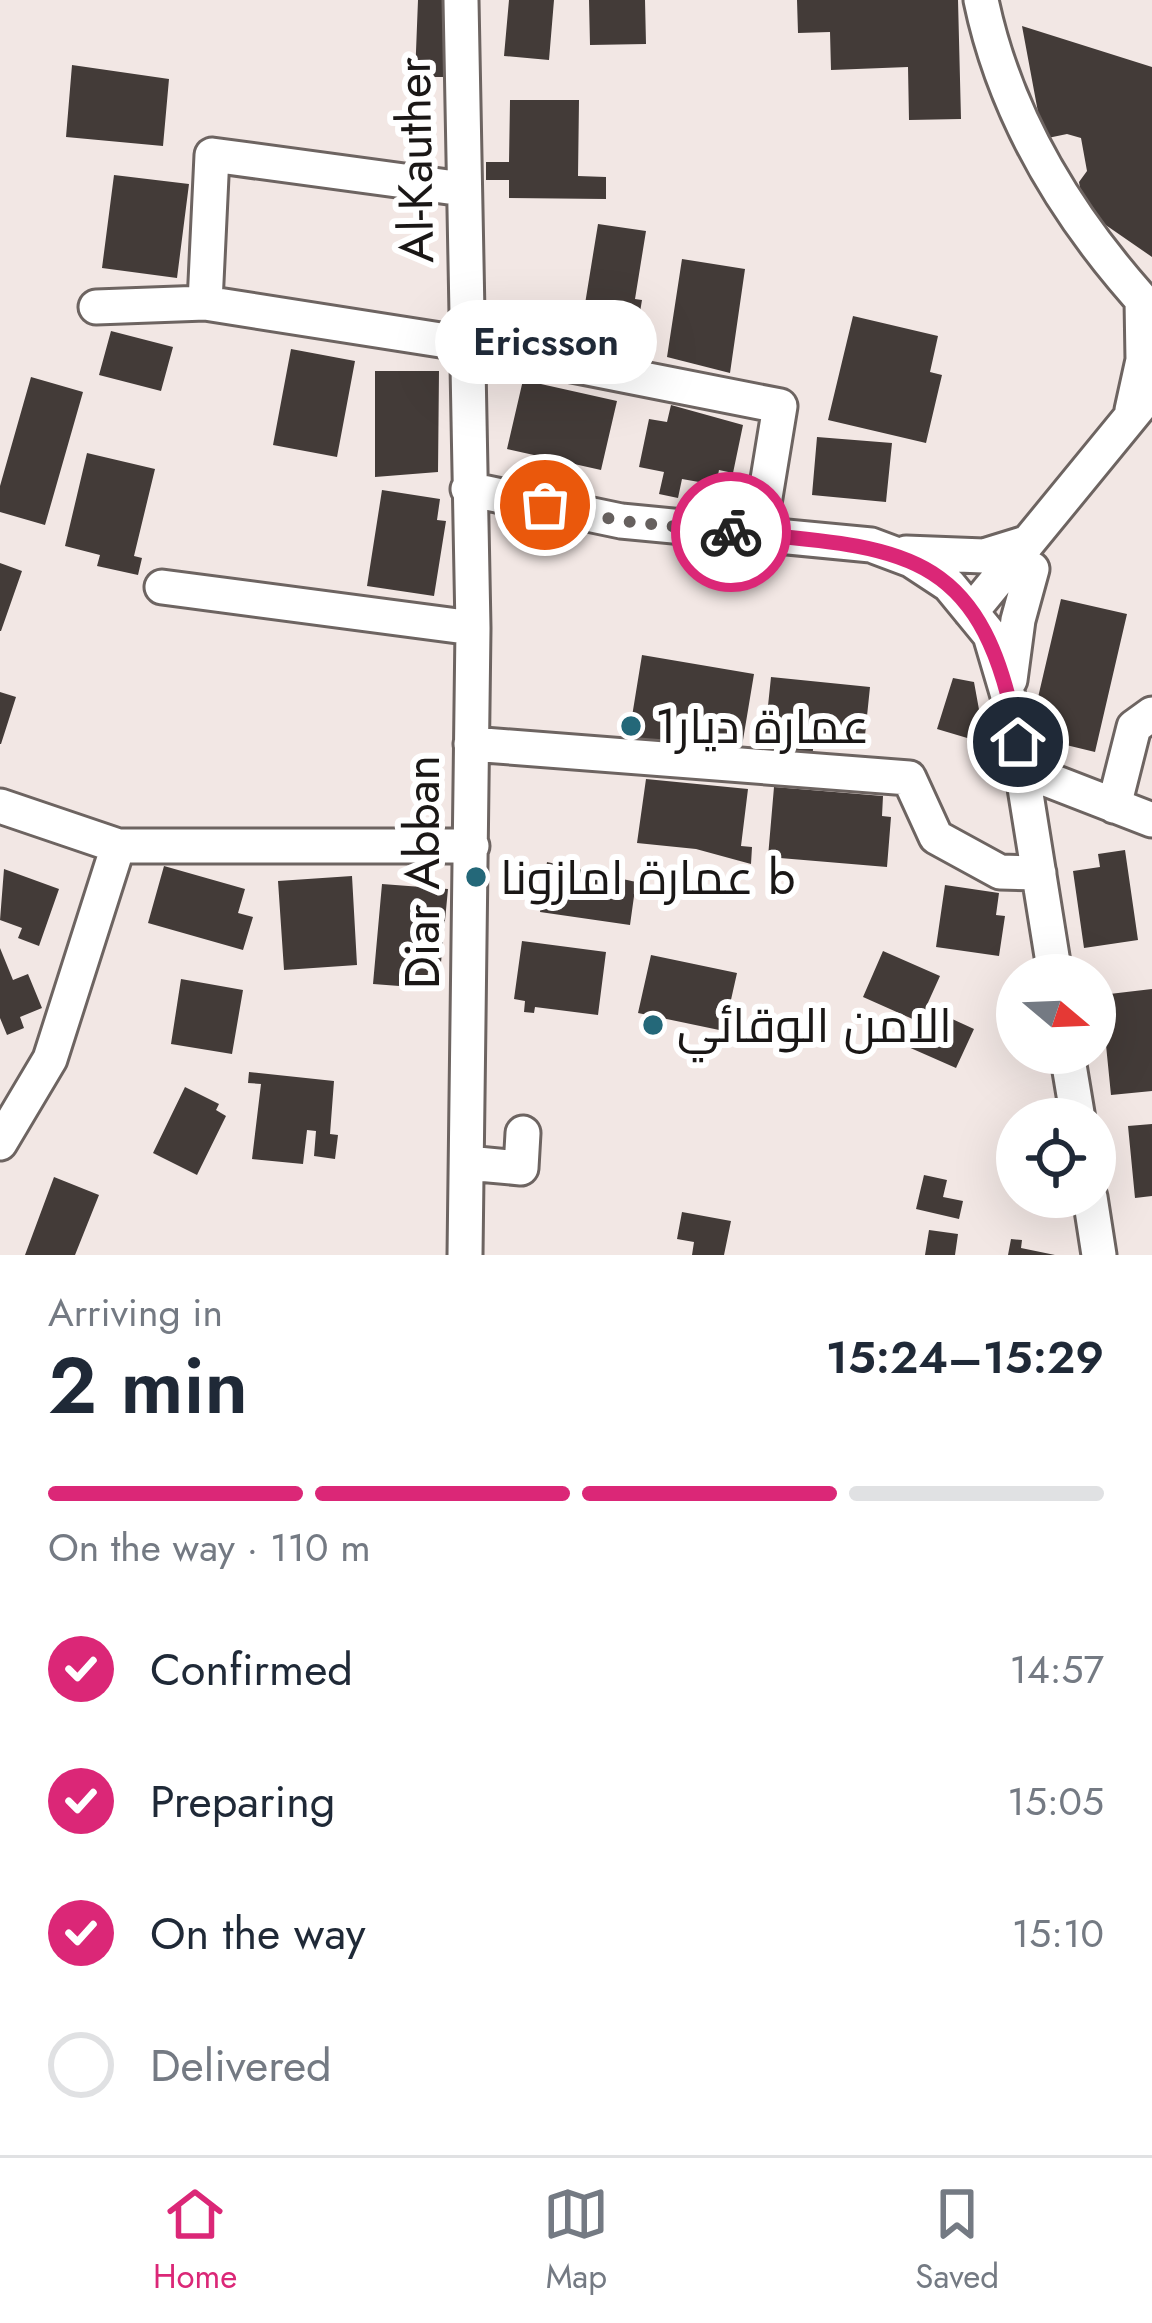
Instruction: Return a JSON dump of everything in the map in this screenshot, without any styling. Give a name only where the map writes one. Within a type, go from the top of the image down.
[{"type":"street","name":"Al-Kauther","points":[[461,0],[468,489]]},
{"type":"street","points":[[981,0],[1000,77],[1034,151],[1081,228],[1147,305],[1140,421]]},
{"type":"street","points":[[206,303],[212,155],[463,189]]},
{"type":"street","points":[[96,307],[206,303],[466,344],[780,406],[759,534]]},
{"type":"street","points":[[978,620],[1140,421],[1152,391]]},
{"type":"street","points":[[468,489],[621,521],[871,545],[949,585],[978,620],[1009,700],[1052,954]]},
{"type":"street","name":"Diar Abban","points":[[465,1255],[473,628],[468,489]]},
{"type":"street","points":[[891,553],[1030,556]]},
{"type":"street","points":[[1009,700],[1030,556]]},
{"type":"street","points":[[162,587],[473,628]]},
{"type":"street","points":[[1114,806],[1134,728],[1152,714]]},
{"type":"street","points":[[471,744],[909,778],[936,838],[1000,872],[1039,873]]},
{"type":"street","points":[[1023,770],[1152,820]]},
{"type":"street","points":[[0,806],[118,846],[472,846]]},
{"type":"street","points":[[0,1143],[50,1059],[118,846]]},
{"type":"street","points":[[467,1163],[521,1168],[523,1133]]},
{"type":"street","points":[[1093,1218],[1099,1255]]},
{"type":"building","points":[[418,0],[446,0],[443,77],[415,77]]},
{"type":"building","points":[[509,0],[554,0],[549,60],[504,56]]},
{"type":"building","points":[[589,0],[645,0],[646,44],[590,45]]},
{"type":"building","points":[[797,0],[958,0],[961,119],[909,120],[908,67],[831,70],[830,32],[798,33]]},
{"type":"building","points":[[1022,26],[1152,67],[1152,257],[1084,210],[1079,182],[1087,171],[1081,138],[1067,134],[1043,139]]},
{"type":"building","points":[[72,65],[169,79],[163,146],[66,137]]},
{"type":"building","points":[[510,100],[579,100],[578,176],[606,177],[606,199],[509,198],[509,180],[486,180],[486,162],[509,162]]},
{"type":"building","points":[[114,175],[189,184],[177,278],[102,268]]},
{"type":"building","points":[[598,224],[646,231],[635,299],[642,300],[635,342],[654,345],[651,359],[578,347]]},
{"type":"building","points":[[682,259],[745,269],[730,373],[667,357]]},
{"type":"building","points":[[853,316],[938,336],[930,372],[942,375],[926,443],[828,420]]},
{"type":"building","points":[[111,331],[173,347],[161,391],[99,375]]},
{"type":"building","points":[[291,349],[355,361],[337,457],[273,445]]},
{"type":"building","points":[[375,371],[439,371],[438,472],[375,477]]},
{"type":"building","points":[[31,377],[83,392],[45,525],[0,512],[0,486]]},
{"type":"building","points":[[523,380],[617,401],[601,470],[507,449]]},
{"type":"building","points":[[671,405],[743,425],[733,473],[719,470],[716,485],[682,479],[678,498],[659,494],[664,472],[639,467],[649,419],[667,422]]},
{"type":"building","points":[[817,437],[892,443],[886,502],[812,495]]},
{"type":"building","points":[[87,453],[155,469],[134,556],[142,558],[138,575],[97,566],[100,555],[65,546]]},
{"type":"building","points":[[382,490],[440,499],[437,520],[446,521],[434,596],[367,586]]},
{"type":"building","points":[[0,563],[22,571],[1,631],[0,631]]},
{"type":"building","points":[[1061,599],[1127,614],[1095,752],[1029,736]]},
{"type":"building","points":[[642,655],[754,674],[741,752],[705,746],[708,734],[698,732],[695,752],[628,741]]},
{"type":"building","points":[[771,677],[870,687],[864,745],[814,740],[812,759],[763,754]]},
{"type":"building","points":[[953,678],[974,682],[982,726],[974,740],[937,729]]},
{"type":"building","points":[[0,692],[16,697],[1,744],[0,744]]},
{"type":"building","points":[[646,779],[748,789],[741,846],[752,847],[751,864],[696,849],[637,843]]},
{"type":"building","points":[[774,787],[883,796],[882,816],[891,817],[887,867],[768,857]]},
{"type":"building","points":[[1125,850],[1138,940],[1084,948],[1073,871],[1100,867],[1098,854]]},
{"type":"building","points":[[547,862],[636,882],[630,925],[540,912]]},
{"type":"building","points":[[164,866],[245,889],[238,913],[253,917],[243,950],[148,923]]},
{"type":"building","points":[[4,869],[59,889],[39,946],[18,938],[22,928],[0,920]]},
{"type":"building","points":[[352,876],[357,965],[284,970],[278,881]]},
{"type":"building","points":[[382,884],[448,889],[440,973],[428,972],[426,988],[373,984]]},
{"type":"building","points":[[945,885],[999,893],[996,915],[1005,916],[999,954],[936,947]]},
{"type":"building","points":[[522,941],[606,952],[598,1015],[535,1007],[534,1013],[524,1012],[525,1001],[514,999]]},
{"type":"building","points":[[0,948],[13,980],[28,974],[42,1008],[20,1017],[24,1028],[7,1035],[0,1018]]},
{"type":"building","points":[[883,951],[940,976],[926,1007],[974,1029],[956,1068],[906,1046],[917,1021],[863,997]]},
{"type":"building","points":[[651,955],[737,973],[724,1031],[638,1013]]},
{"type":"building","points":[[181,979],[243,990],[232,1054],[171,1044]]},
{"type":"building","points":[[1152,989],[1152,1091],[1111,1095],[1109,1074],[1116,1074],[1116,993]]},
{"type":"building","points":[[249,1072],[334,1081],[330,1134],[338,1135],[335,1159],[314,1156],[316,1131],[307,1130],[303,1164],[252,1159],[261,1084],[248,1083]]},
{"type":"building","points":[[185,1087],[219,1104],[216,1110],[226,1116],[197,1175],[153,1153]]},
{"type":"building","points":[[1152,1124],[1152,1196],[1135,1198],[1128,1126]]},
{"type":"building","points":[[924,1175],[947,1180],[943,1197],[963,1201],[959,1219],[916,1209]]},
{"type":"building","points":[[54,1177],[99,1195],[75,1255],[25,1255]]},
{"type":"building","points":[[682,1212],[731,1221],[724,1255],[692,1255],[694,1242],[677,1239]]},
{"type":"building","points":[[929,1230],[958,1234],[955,1255],[925,1255]]},
{"type":"building","points":[[1011,1239],[1022,1240],[1021,1248],[1055,1255],[1008,1255]]},
{"type":"way so far","points":[[545,505],[621,521],[731,532]]},
{"type":"place","name":"Ericsson","points":[[545,505]]},
{"type":"place","name":"عمارة ديار1","points":[[631,726]]},
{"type":"place","name":"عمارة امازونا b","points":[[476,877]]},
{"type":"place","name":"الامن الوقائي","points":[[653,1025]]},
{"type":"route","points":[[731,532],[871,545],[911,560],[949,585],[990,635],[1018,742]]}]
